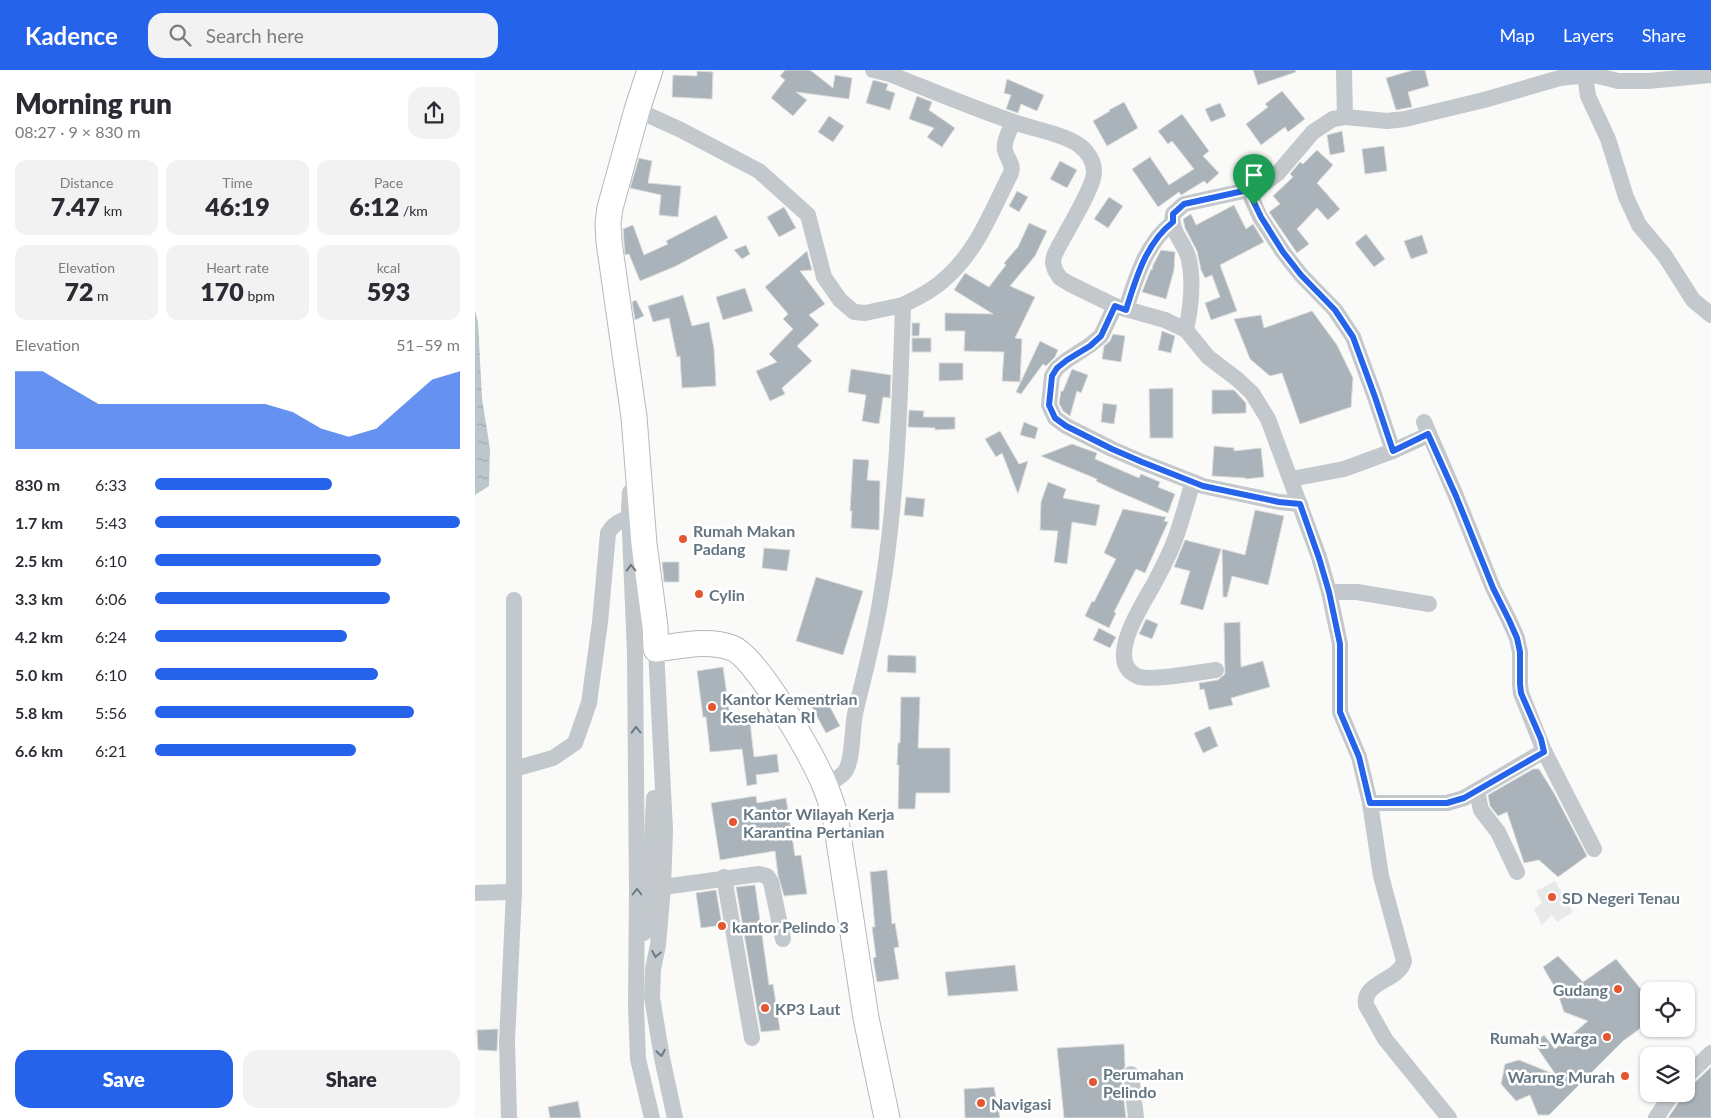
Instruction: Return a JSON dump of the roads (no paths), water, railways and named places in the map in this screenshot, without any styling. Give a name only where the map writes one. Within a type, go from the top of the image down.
[{"type":"highway","points":[[650,70],[637,110],[608,224],[634,417],[635,517],[648,582],[655,626],[656,649],[700,643],[715,644],[734,648],[745,656],[762,675],[825,785],[835,815],[866,1018],[887,1118]]},
{"type":"street","points":[[873,70],[890,74],[1013,122],[1053,134],[1079,145],[1087,152],[1094,174],[1056,250],[1053,262],[1060,278],[1121,308],[1165,320],[1186,330],[1208,357],[1237,379],[1257,399],[1269,419],[1319,558],[1329,592],[1340,644],[1340,712],[1359,757],[1370,803],[1381,876],[1404,961],[1395,973],[1370,990],[1365,999],[1366,1005],[1385,1039],[1449,1118]]},
{"type":"street","points":[[1344,70],[1345,117]]},
{"type":"street","points":[[1591,74],[1588,96],[1609,139],[1626,197],[1639,225],[1665,256],[1693,300],[1711,315]]},
{"type":"street","points":[[1186,330],[1191,308],[1189,261],[1173,222],[1173,214],[1184,204],[1248,190],[1266,182],[1278,173],[1313,132],[1333,119],[1345,117],[1387,121],[1405,118],[1484,100],[1560,78],[1591,74],[1618,81],[1648,76],[1711,75]]},
{"type":"street","points":[[637,110],[681,130],[759,171],[808,215],[824,277],[840,300],[854,312],[865,314],[903,305],[930,291],[950,275],[967,253],[983,229],[1012,169],[1012,164],[1005,152],[1004,145],[1013,122]]},
{"type":"street","points":[[1248,190],[1261,217],[1283,252],[1301,275],[1335,310],[1353,337],[1393,451]]},
{"type":"street","points":[[1173,222],[1158,234],[1121,308],[1101,336],[1090,346],[1057,368],[1052,376],[1049,405],[1052,412],[1055,418],[1066,426],[1112,449],[1203,486],[1279,502],[1300,504]]},
{"type":"street","points":[[825,785],[846,771],[850,762],[855,716],[873,641],[881,596],[897,453],[903,305]]},
{"type":"street","points":[[1291,479],[1345,469],[1393,451],[1426,428],[1493,588],[1517,638],[1520,652],[1521,693],[1541,739],[1544,752],[1594,849]]},
{"type":"street","points":[[1193,482],[1173,546],[1129,630],[1124,654],[1127,668],[1139,678],[1171,677],[1216,670]]},
{"type":"street","points":[[514,769],[553,758],[575,743],[589,703],[600,622],[608,533],[617,522],[635,517],[636,1006],[638,1059],[652,1118]]},
{"type":"street","points":[[1329,592],[1357,592],[1429,604]]},
{"type":"street","points":[[509,1118],[507,1041],[514,892],[514,600]]},
{"type":"street","points":[[656,649],[665,830],[663,887],[658,945],[653,969],[652,997],[662,1058],[675,1118]]},
{"type":"street","points":[[636,959],[646,927],[649,906],[659,696]]},
{"type":"street","points":[[1370,803],[1447,803],[1477,792],[1544,752]]},
{"type":"street","points":[[1477,792],[1481,810],[1498,832],[1517,872]]},
{"type":"street","points":[[663,887],[759,874],[767,876],[771,882],[783,939]]},
{"type":"street","points":[[724,878],[752,1038]]},
{"type":"street","points":[[475,893],[514,892]]},
{"type":"street","points":[[1695,1068],[1711,1053]]},
{"type":"street","points":[[1131,1074],[1136,1118]]},
{"type":"street","points":[[1656,1118],[1667,1102]]},
{"type":"water","points":[[475,310],[478,322],[482,399],[490,449],[489,486],[475,495]]},
{"type":"place","name":"Rumah Makan Padang","points":[[683,539]]},
{"type":"place","name":"Cylin","points":[[699,594]]},
{"type":"place","name":"Kantor Kementrian Kesehatan RI","points":[[712,707]]},
{"type":"place","name":"Kantor Wilayah Kerja Karantina Pertanian","points":[[733,822]]},
{"type":"place","name":"SD Negeri Tenau","points":[[1552,897]]},
{"type":"place","name":"kantor Pelindo 3","points":[[722,926]]},
{"type":"place","name":"Gudang","points":[[1618,989]]},
{"type":"place","name":"KP3 Laut","points":[[765,1008]]},
{"type":"place","name":"Rumah_ Warga","points":[[1607,1037]]},
{"type":"place","name":"Warung Murah","points":[[1625,1076]]},
{"type":"place","name":"Perumahan Pelindo","points":[[1093,1082]]},
{"type":"place","name":"Navigasi","points":[[981,1103]]}]
